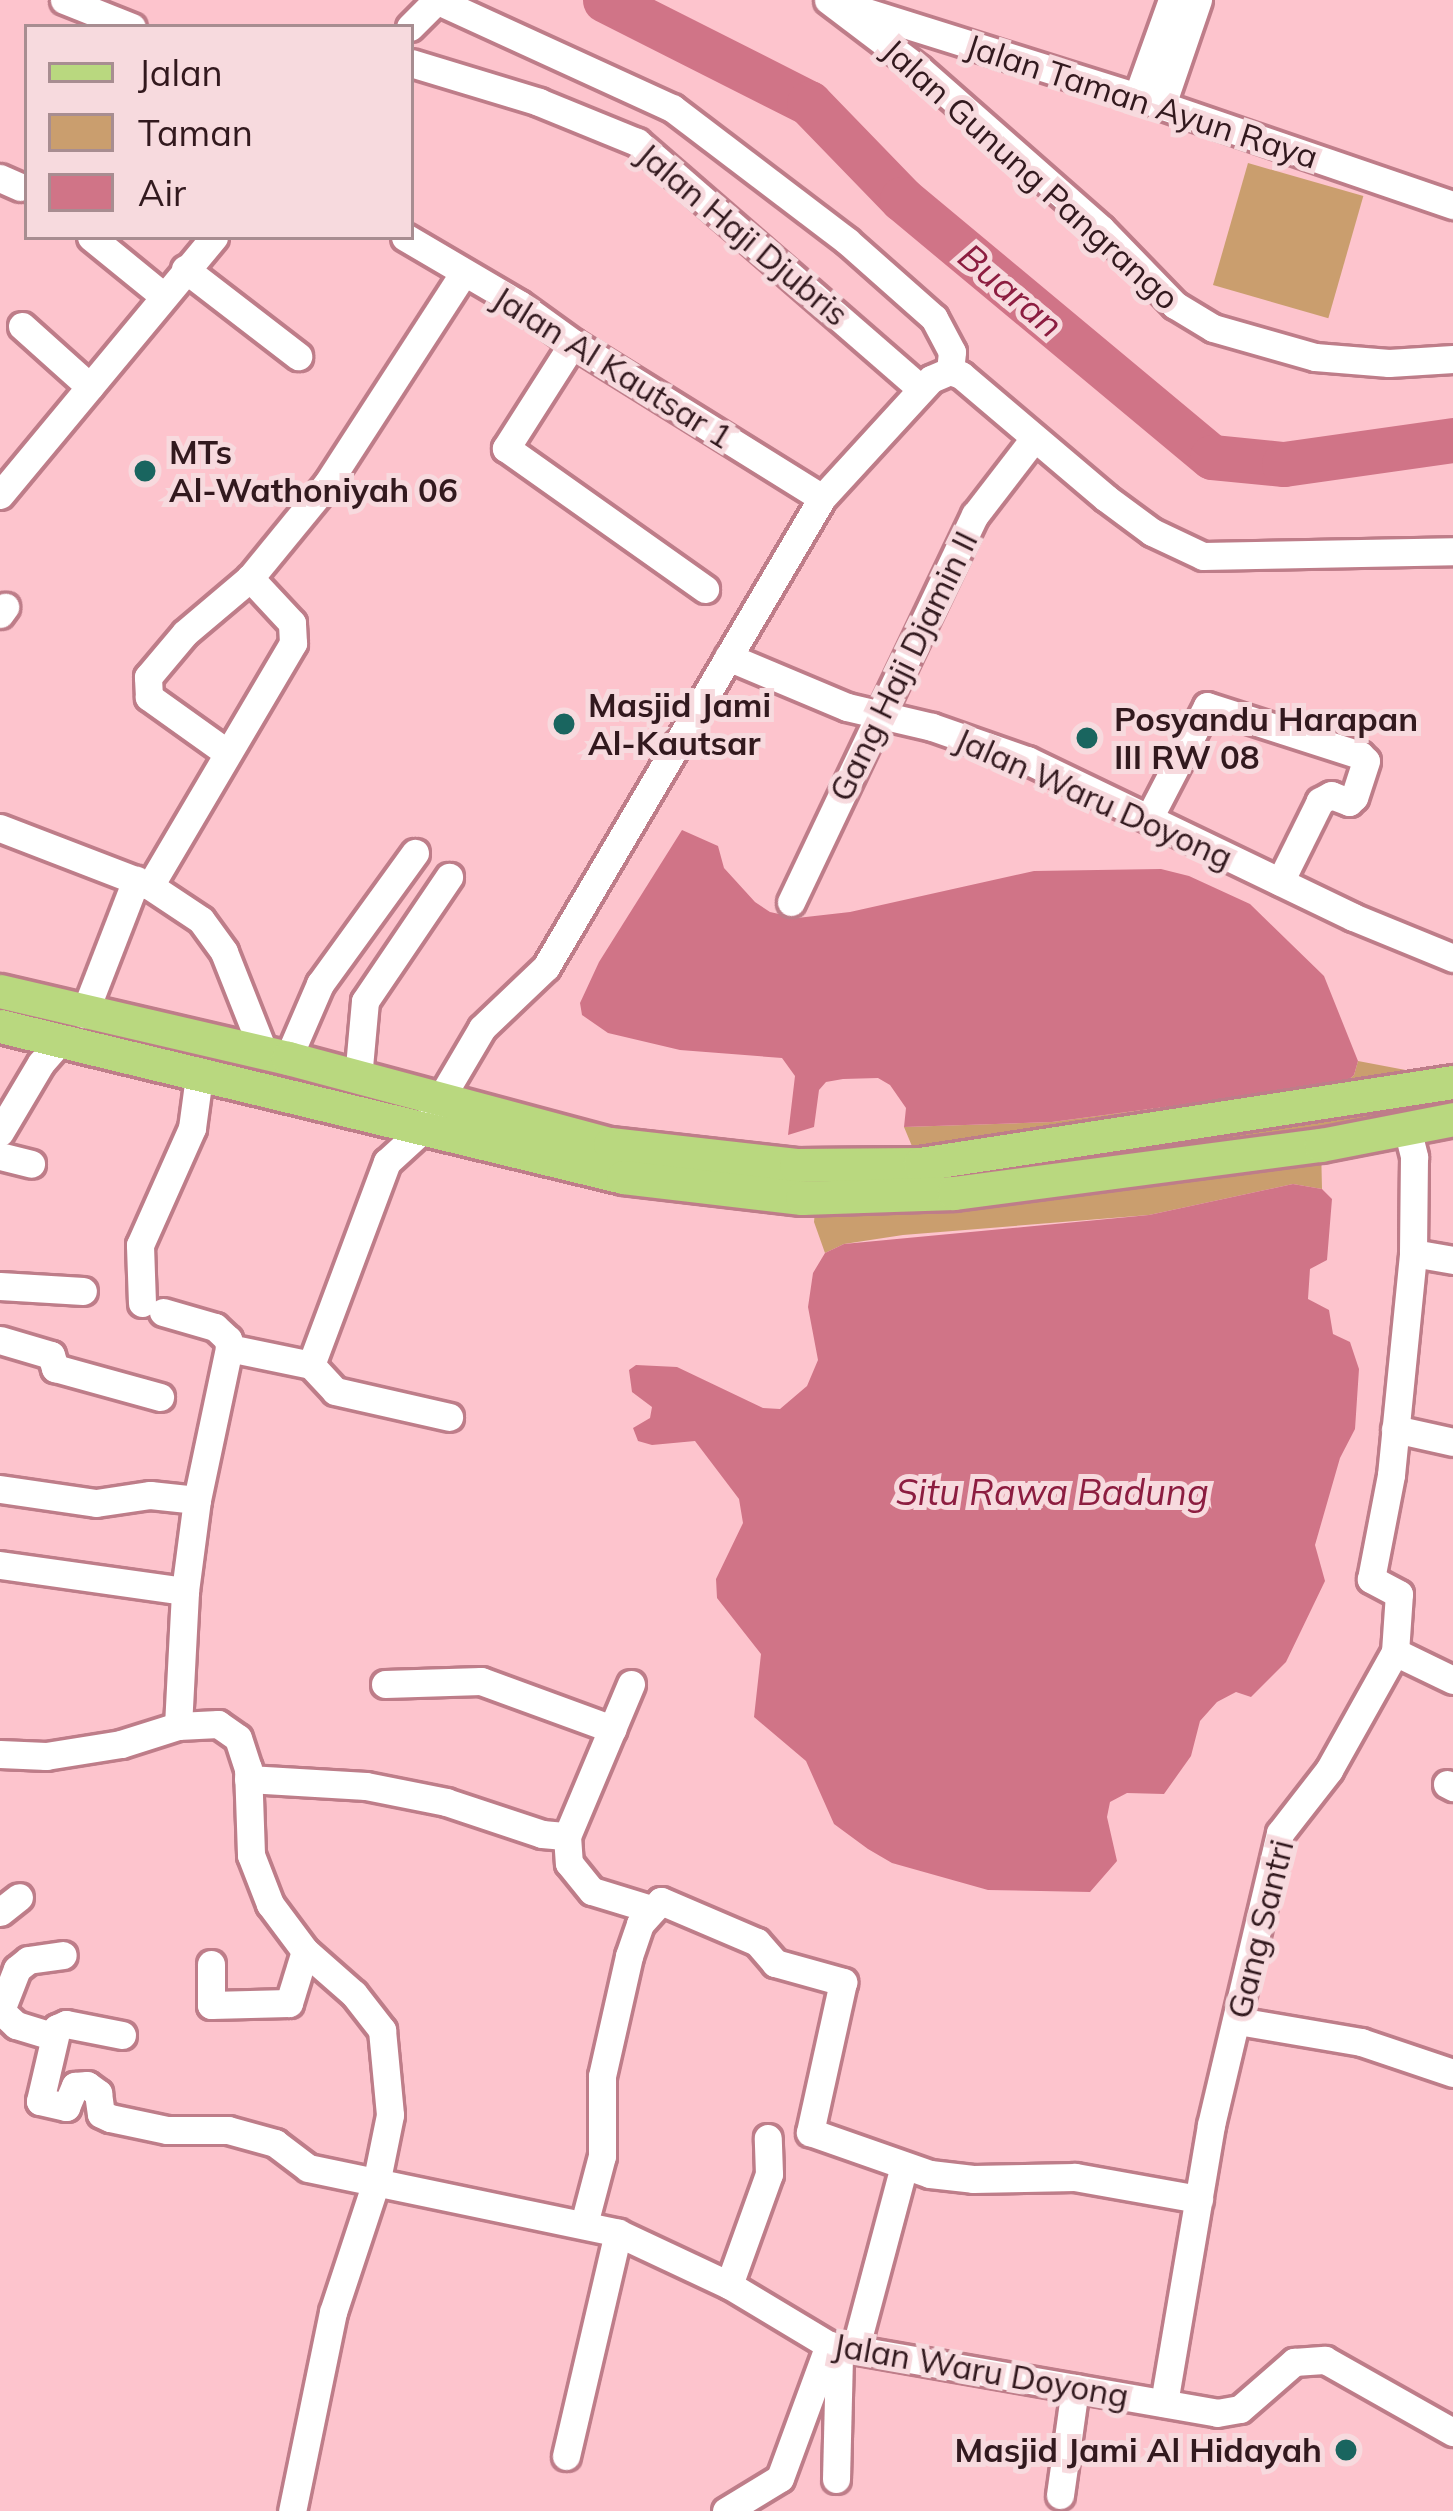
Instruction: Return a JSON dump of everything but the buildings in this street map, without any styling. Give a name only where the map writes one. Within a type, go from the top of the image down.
[{"type":"main road","points":[[0,991],[358,1078],[431,1115],[623,1177],[802,1198],[954,1193],[1321,1145],[1453,1119]]},
{"type":"main road","points":[[0,1026],[199,1076],[610,1144],[796,1165],[920,1164],[1453,1082]]},
{"type":"street","points":[[64,0],[121,24]]},
{"type":"street","points":[[311,1365],[380,1176],[407,1138],[431,1115],[482,1028],[546,967],[822,498],[936,378],[952,352],[934,318],[847,241],[672,108],[436,0],[413,24]]},
{"type":"street","points":[[1150,101],[1172,0]]},
{"type":"street","points":[[1150,101],[1198,0]]},
{"type":"street","name":"Jalan Taman Ayun Raya","points":[[830,1],[1150,101],[1453,205]]},
{"type":"street","name":"Jalan Gunung Pangrango","points":[[830,1],[920,69],[1101,229],[1175,305],[1214,328],[1315,356],[1389,363],[1453,359]]},
{"type":"street","name":"Jalan Haji Djubris","points":[[414,64],[539,102],[638,142],[936,378],[969,381],[1032,441],[1152,532],[1203,556],[1453,551]]},
{"type":"street","points":[[95,240],[162,295]]},
{"type":"street","points":[[0,495],[211,240]]},
{"type":"street","name":"Jalan Al Kautsar 1","points":[[410,240],[519,304],[574,344],[822,498]]},
{"type":"street","points":[[185,269],[298,356]]},
{"type":"street","points":[[226,752],[149,697],[144,684],[185,633],[250,578],[327,484],[463,274]]},
{"type":"street","points":[[22,326],[91,388]]},
{"type":"street","points":[[574,344],[508,438],[506,448],[705,589]]},
{"type":"street","name":"Gang Haji Djamin II","points":[[791,902],[975,514],[1032,441]]},
{"type":"street","points":[[84,1014],[143,883],[293,643],[292,623],[250,578]]},
{"type":"street","name":"Jalan Waru Doyong","points":[[728,657],[878,716],[932,727],[1027,760],[1280,882],[1453,958]]},
{"type":"street","points":[[1149,818],[1207,706],[1366,761],[1352,800],[1331,795],[1321,801],[1280,882]]},
{"type":"street","points":[[0,828],[143,883],[213,934],[276,1055]]},
{"type":"street","points":[[276,1055],[320,984],[415,853]]},
{"type":"street","points":[[358,1078],[365,1001],[449,877]]},
{"type":"street","points":[[0,1132],[40,1063],[60,1041]]},
{"type":"street","points":[[178,1726],[185,1592],[197,1500],[229,1348],[228,1339],[215,1328],[153,1308],[140,1245],[192,1128],[199,1076]]},
{"type":"street","points":[[1407,1128],[1414,1156],[1413,1252],[1395,1429],[1453,1442]]},
{"type":"street","points":[[0,1156],[31,1164]]},
{"type":"street","points":[[1413,1252],[1453,1260]]},
{"type":"street","points":[[0,1286],[83,1291]]},
{"type":"street","points":[[0,1340],[49,1354],[55,1368],[160,1397]]},
{"type":"street","points":[[229,1348],[311,1365],[335,1391],[449,1417]]},
{"type":"street","name":"Gang Santri","points":[[1164,2403],[1225,2063],[1280,1833],[1358,1724],[1395,1652],[1399,1594],[1371,1579],[1395,1429]]},
{"type":"street","points":[[0,1490],[96,1503],[150,1495],[197,1500]]},
{"type":"street","points":[[0,1565],[185,1592]]},
{"type":"street","points":[[1395,1652],[1453,1680]]},
{"type":"street","points":[[385,1684],[482,1682],[612,1729]]},
{"type":"street","points":[[631,1684],[567,1836],[568,1863],[592,1891],[651,1909]]},
{"type":"street","points":[[0,1754],[46,1756],[121,1744],[178,1726],[218,1724],[238,1738],[248,1779],[246,1820],[258,1879],[305,1952],[354,1994],[382,2030],[391,2115],[377,2179],[333,2312],[292,2511]]},
{"type":"street","points":[[248,1779],[388,1790],[446,1802],[499,1823],[567,1836]]},
{"type":"street","points":[[584,2224],[602,2156],[602,2076],[629,1956],[651,1909],[661,1901],[757,1942],[776,1963],[843,1982],[807,2129],[903,2169],[973,2179],[1075,2177],[1198,2199]]},
{"type":"street","points":[[211,1964],[211,2005],[289,2003],[305,1952]]},
{"type":"street","points":[[63,1955],[28,1960],[17,1969],[1,2010],[16,2025],[52,2036],[66,2024],[122,2035]]},
{"type":"street","points":[[1238,2021],[1361,2042],[1453,2074]]},
{"type":"street","name":"Jalan Waru Doyong","points":[[52,2036],[40,2101],[66,2107],[81,2084],[98,2093],[104,2116],[166,2131],[228,2129],[275,2143],[308,2168],[618,2233],[729,2285],[841,2348],[1216,2413],[1240,2409],[1294,2362],[1324,2360],[1453,2432]]},
{"type":"street","points":[[729,2285],[769,2174],[768,2138]]},
{"type":"street","points":[[726,2511],[780,2478],[841,2348],[903,2169]]},
{"type":"street","points":[[566,2456],[618,2233]]},
{"type":"street","points":[[836,2479],[841,2348]]},
{"type":"street","points":[[1060,2495],[1075,2388]]},
{"type":"green space","points":[[1248,163],[1363,196],[1328,318],[1213,285]]},
{"type":"green space","points":[[1358,1061],[1453,1079],[1453,1119],[1321,1145],[1322,1189],[1293,1184],[1149,1215],[903,1235],[844,1244],[825,1253],[814,1222],[816,1199],[610,1144],[919,1163],[904,1127],[1052,1122],[1345,1083],[1354,1075]]},
{"type":"water","points":[[682,830],[718,846],[724,868],[755,902],[770,912],[797,918],[850,912],[1034,871],[1161,869],[1189,876],[1250,904],[1324,976],[1358,1061],[1354,1075],[1345,1083],[1052,1122],[904,1127],[906,1108],[890,1085],[878,1078],[843,1079],[826,1082],[819,1090],[814,1127],[788,1135],[795,1076],[782,1058],[680,1050],[608,1033],[582,1015],[580,1003],[599,962]]},
{"type":"water","name":"Situ Rawa Badung","points":[[1293,1184],[1322,1189],[1332,1199],[1327,1260],[1310,1269],[1308,1299],[1329,1310],[1333,1334],[1350,1342],[1359,1369],[1355,1429],[1340,1458],[1315,1545],[1325,1581],[1286,1662],[1251,1697],[1236,1692],[1217,1702],[1200,1721],[1191,1756],[1164,1794],[1127,1793],[1110,1802],[1107,1817],[1117,1861],[1090,1892],[988,1890],[892,1863],[868,1849],[834,1824],[806,1761],[754,1717],[761,1654],[717,1598],[716,1579],[743,1523],[739,1499],[695,1441],[652,1445],[638,1441],[633,1428],[650,1418],[652,1407],[632,1392],[629,1370],[636,1365],[677,1367],[763,1408],[780,1409],[807,1386],[818,1360],[808,1307],[813,1273],[825,1253],[844,1244],[1149,1215]]},
{"type":"waterway","name":"Buaran","points":[[605,0],[809,103],[902,199],[1212,457],[1284,464],[1453,440]]},
{"type":"place","name":"MTs Al-Wathoniyah 06","points":[[145,471]]},
{"type":"place","name":"Masjid Jami Al-Kautsar","points":[[564,724]]},
{"type":"place","name":"Posyandu Harapan III RW 08","points":[[1087,738]]},
{"type":"place","name":"Masjid Jami Al Hidayah","points":[[1346,2450]]}]
